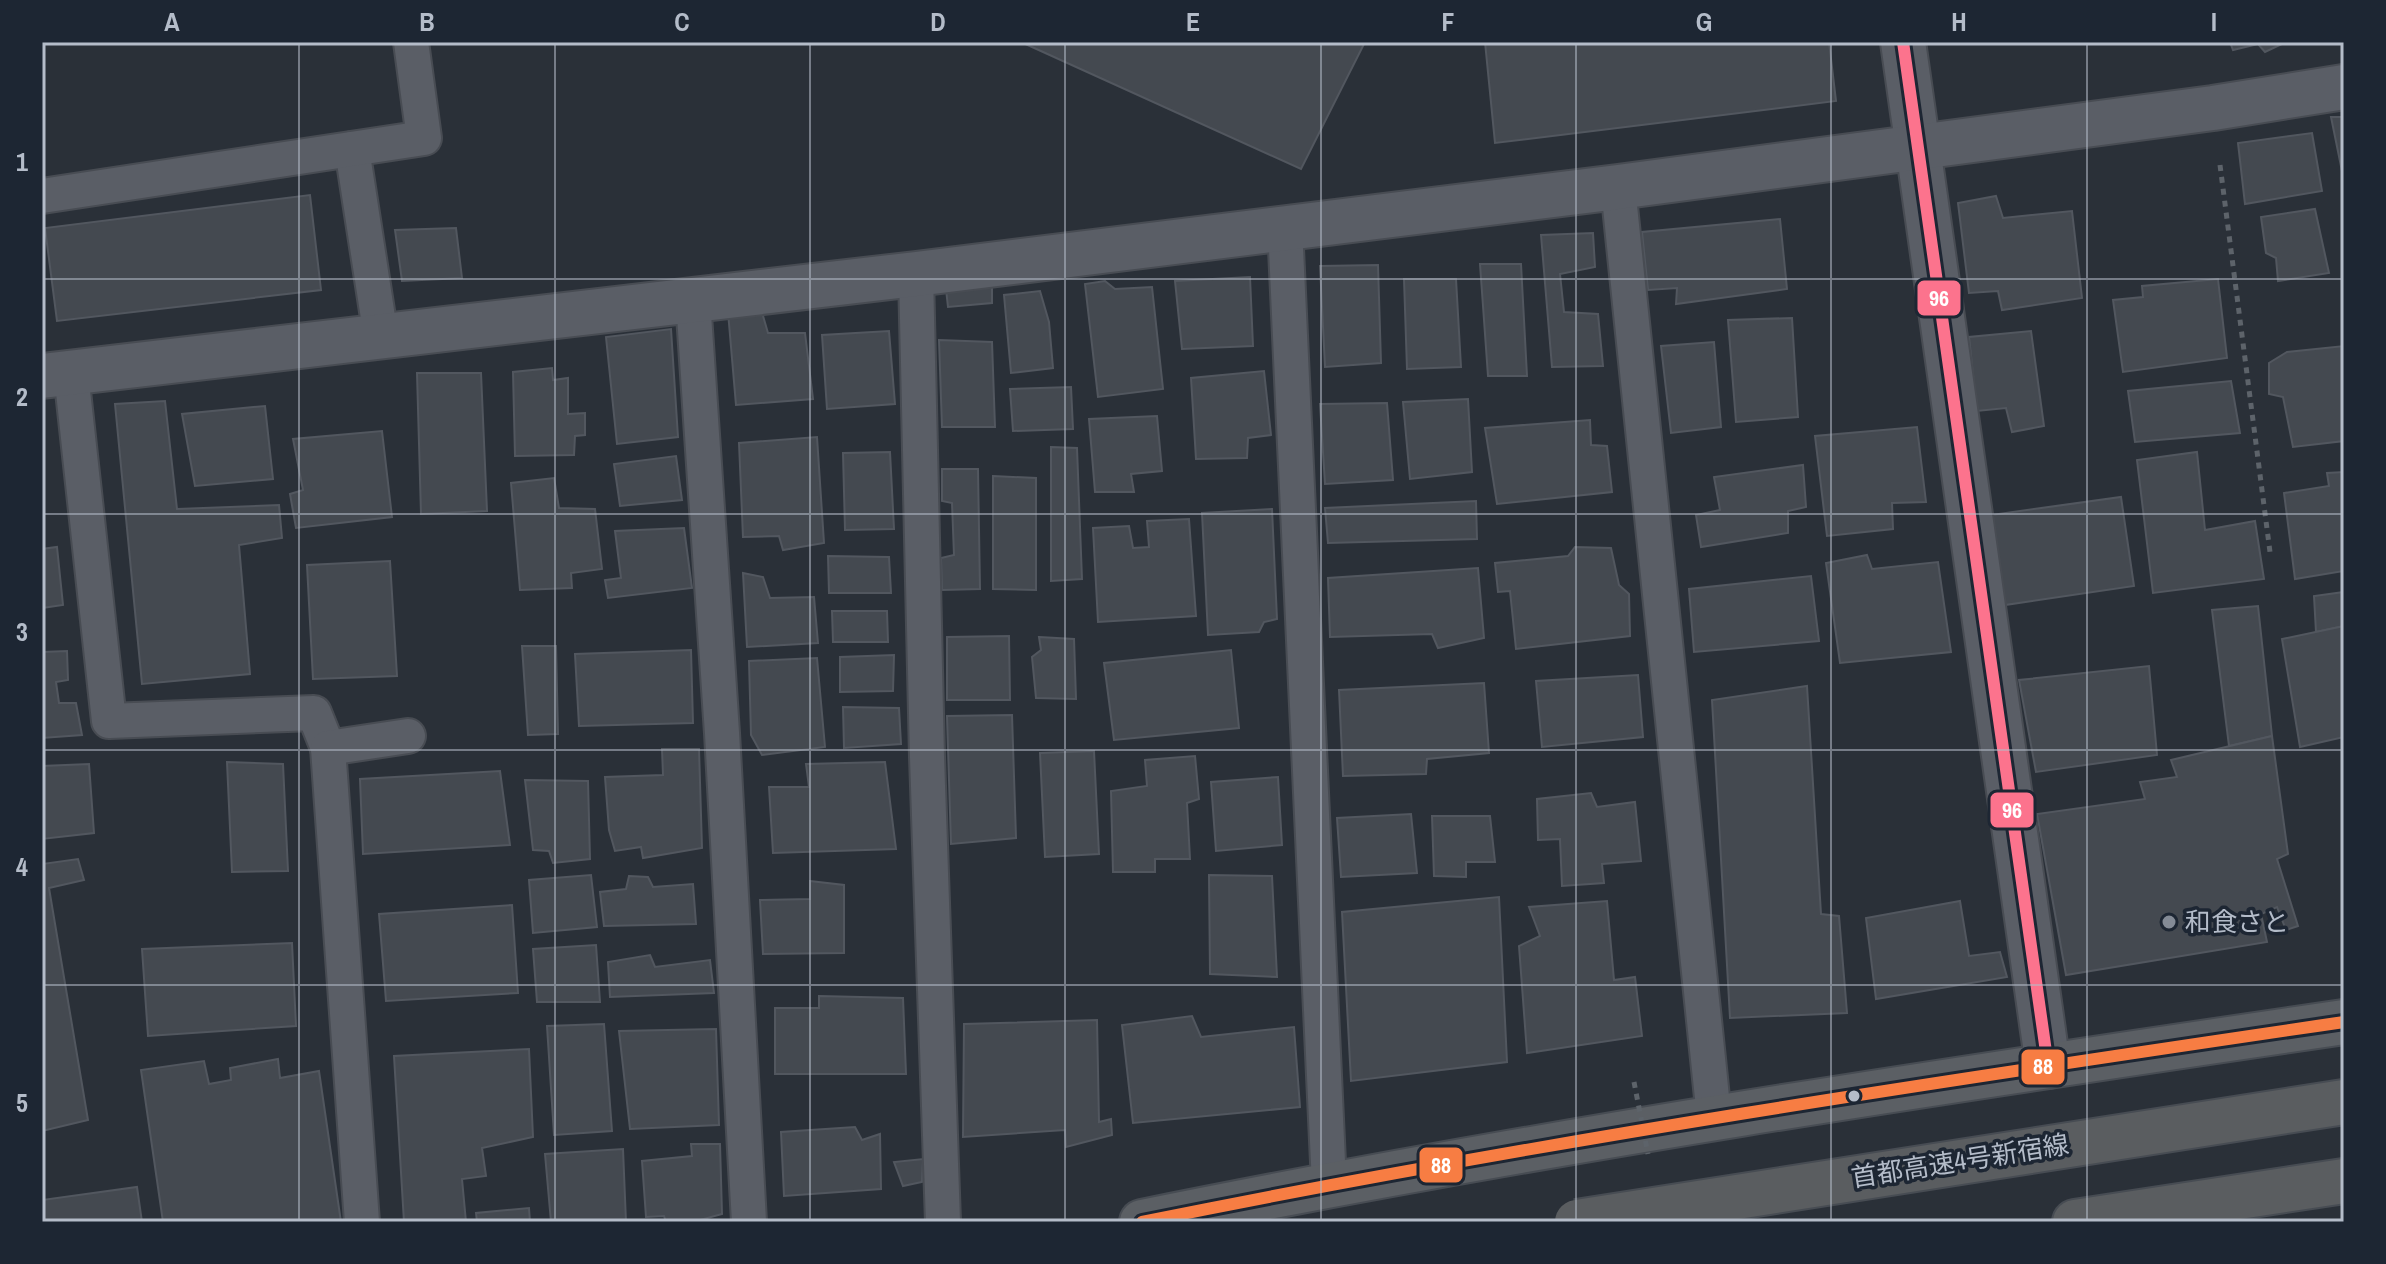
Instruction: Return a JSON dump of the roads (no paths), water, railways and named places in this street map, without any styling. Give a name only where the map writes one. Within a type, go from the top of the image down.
[{"type":"highway","points":[[1142,1222],[1329,1184],[1714,1117],[2344,1022]]},
{"type":"highway","name":"首都高速4号新宿線","points":[[1577,1222],[2344,1102]]},
{"type":"highway","points":[[2075,1222],[2344,1181]]},
{"type":"street","points":[[1903,42],[2048,1066]]},
{"type":"street","points":[[56,375],[916,274],[1618,187],[1917,149],[2344,87]]},
{"type":"lane","points":[[42,196],[424,138],[411,42]]},
{"type":"lane","points":[[352,149],[381,337]]},
{"type":"lane","points":[[1618,187],[1714,1117]]},
{"type":"lane","points":[[1285,227],[1329,1184]]},
{"type":"lane","points":[[916,274],[927,757],[943,1222]]},
{"type":"lane","points":[[693,300],[722,733],[749,1222]]},
{"type":"lane","points":[[56,375],[109,721],[314,713],[328,748],[362,1222]]},
{"type":"lane","points":[[328,748],[408,736]]},
{"type":"place","name":"和食さと","points":[[2169,922]]}]
